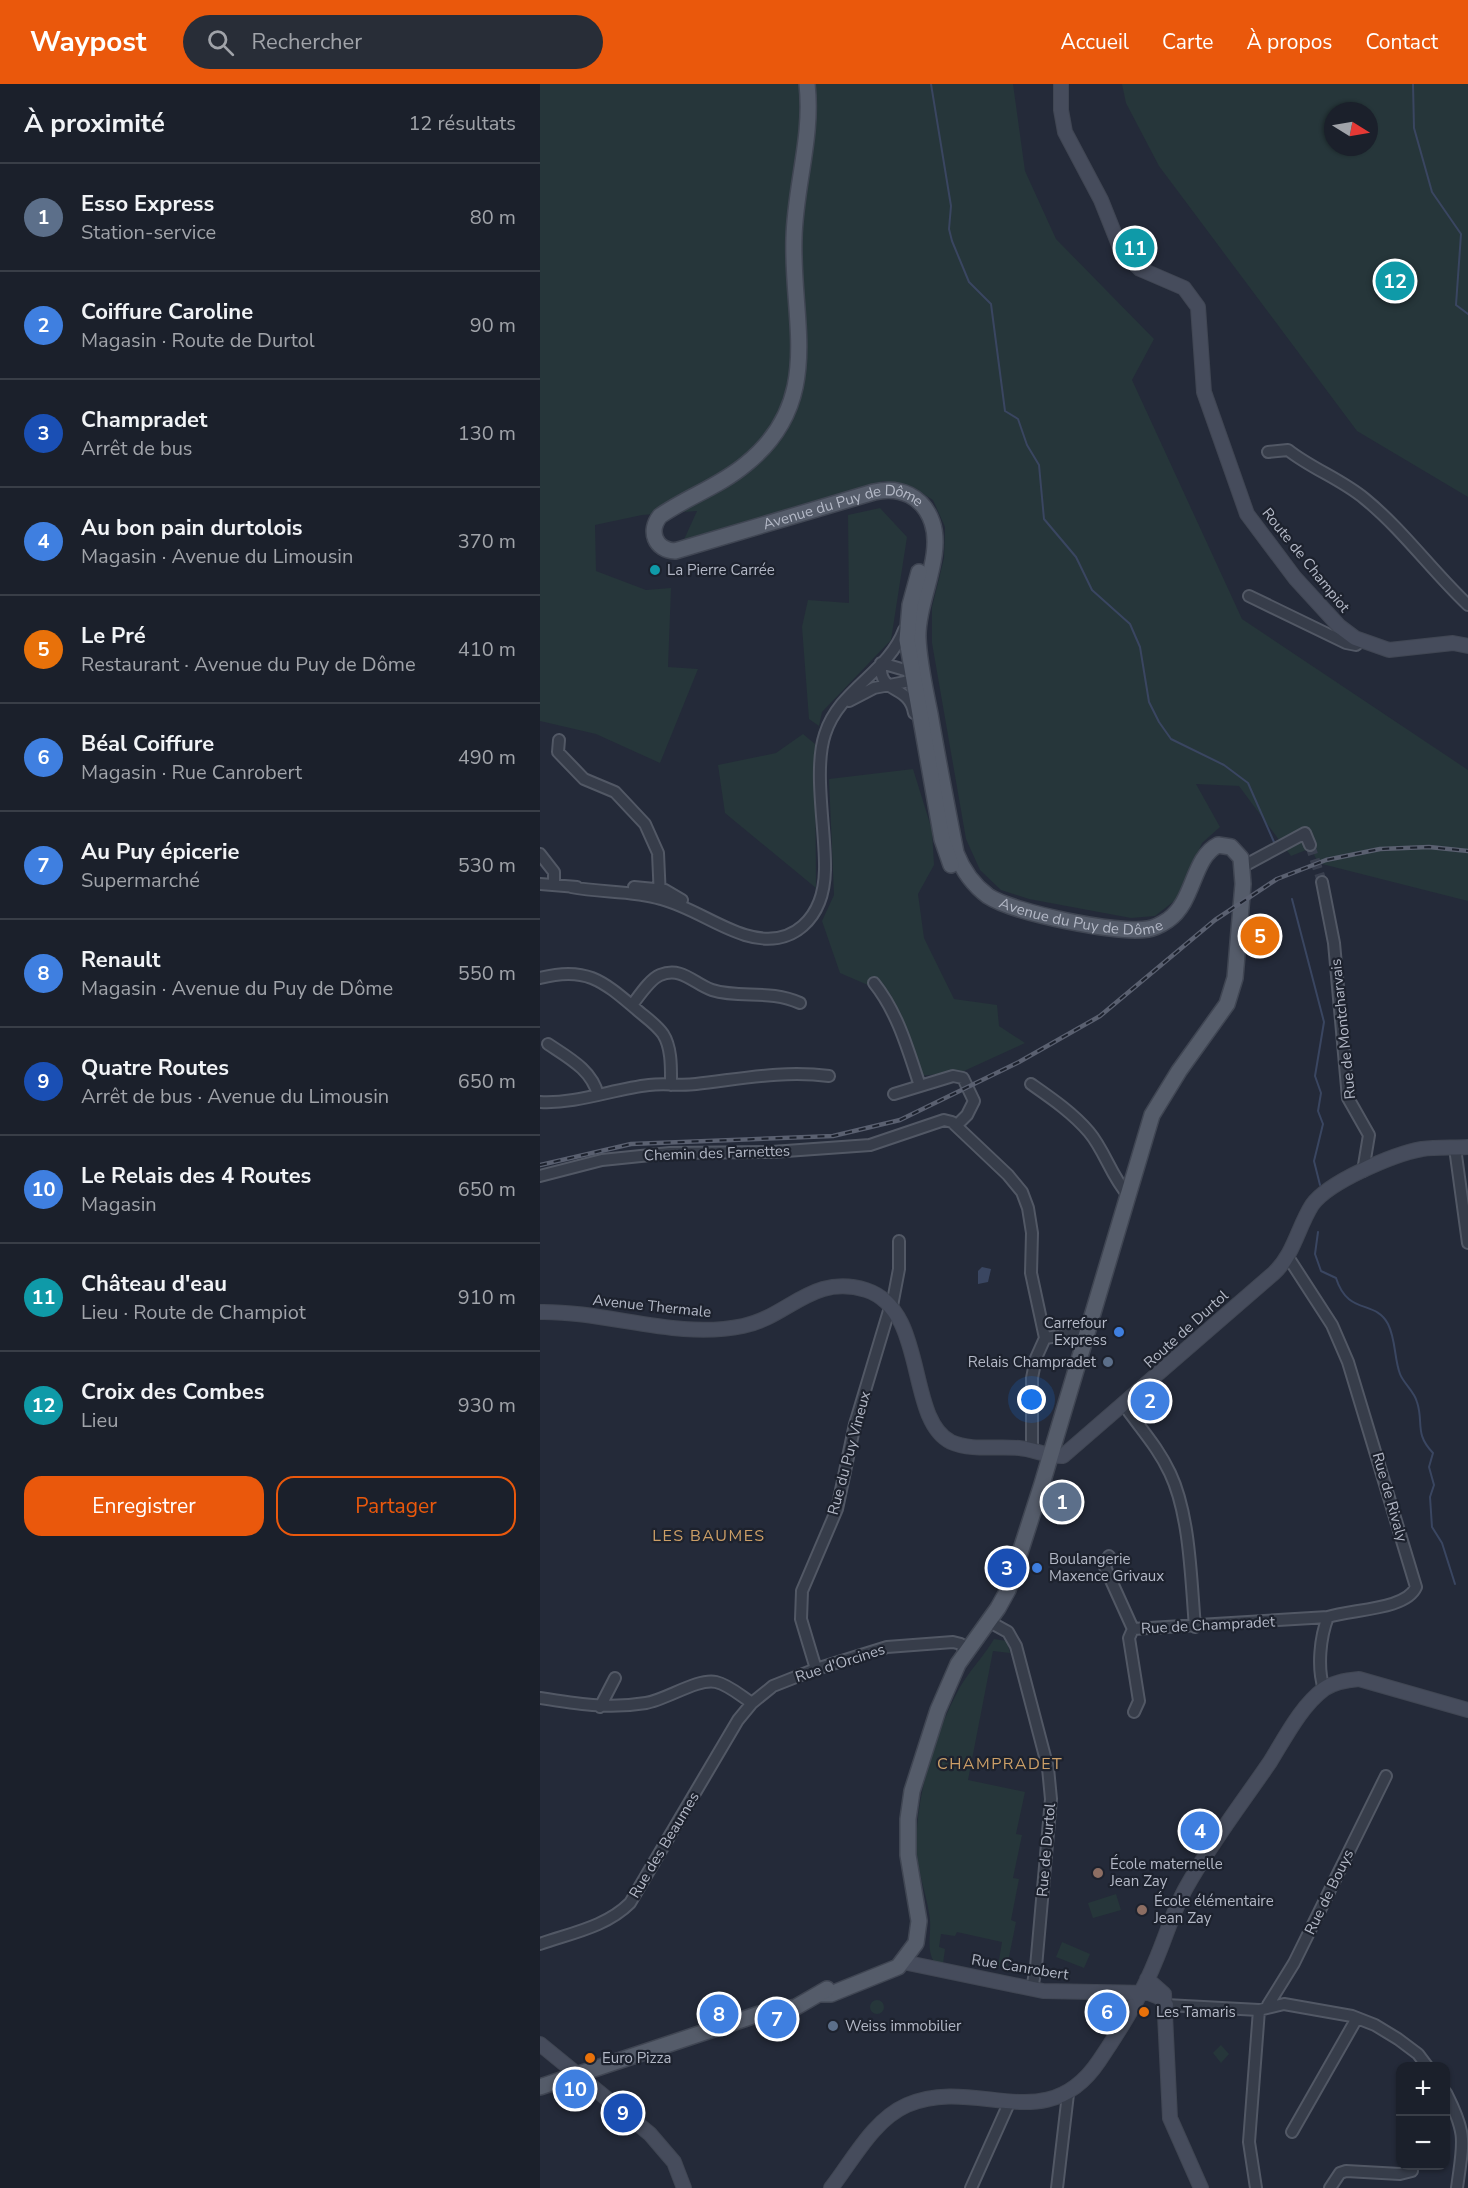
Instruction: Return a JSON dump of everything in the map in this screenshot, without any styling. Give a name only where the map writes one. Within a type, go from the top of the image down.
[{"type":"main road","points":[[651,542],[644,529],[651,514],[660,505],[725,470],[744,457],[768,430],[784,399],[794,352],[786,247],[801,137],[800,84]]},
{"type":"main road","points":[[651,542],[654,527],[660,516],[730,476],[758,454],[778,427],[791,399],[800,350],[794,238],[808,132],[807,84]]},
{"type":"main road","name":"Route de Champiot","points":[[1061,84],[1061,110],[1065,132],[1101,200],[1121,250],[1140,269],[1184,288],[1198,307],[1204,392],[1247,514],[1295,578],[1339,627],[1360,641],[1373,647],[1402,651],[1453,643],[1468,646]]},
{"type":"main road","name":"Avenue du Puy de Dôme","points":[[651,542],[659,557],[678,560],[887,490],[908,494],[923,506],[934,527],[935,543],[920,610],[919,650],[956,853],[963,871],[987,895],[1019,910],[1119,929],[1150,929],[1170,919],[1186,902],[1210,849],[1218,846],[1231,847],[1241,858],[1241,867]]},
{"type":"main road","name":"Avenue du Puy de Dôme","points":[[814,514],[881,499],[900,500],[914,508],[923,523],[926,547],[909,612],[907,640],[912,676],[942,839],[956,876],[975,896],[986,904],[1018,915],[1122,936],[1149,935],[1173,926],[1190,905],[1202,871],[1212,852],[1225,849],[1231,851],[1241,867]]},
{"type":"main road","points":[[950,1683],[1008,1590],[1152,1115],[1179,1071],[1227,1004],[1234,978],[1244,884],[1241,867]]},
{"type":"main road","points":[[1363,1171],[1420,1150],[1461,1147]]},
{"type":"main road","name":"Route de Durtol","points":[[1051,1454],[1063,1456],[1274,1273],[1287,1257],[1317,1198],[1332,1186],[1363,1171]]},
{"type":"main road","name":"Avenue Thermale","points":[[540,1311],[705,1329],[752,1324],[809,1292],[825,1288],[861,1288],[881,1297],[891,1305]]},
{"type":"main road","points":[[891,1305],[901,1324],[932,1420],[943,1436],[969,1446],[1032,1449],[1051,1454]]},
{"type":"main road","points":[[540,2087],[766,2012],[798,1997],[806,1999],[853,1980],[864,1980],[890,1971],[903,1962],[913,1949],[919,1921],[908,1855],[909,1804],[923,1754],[950,1683],[965,1653],[990,1622]]},
{"type":"main road","points":[[831,2188],[874,2131],[885,2119],[907,2105],[951,2096],[1010,2101],[1045,2101],[1068,2094],[1087,2077],[1140,1994],[1187,1885],[1297,1720],[1324,1689],[1348,1680],[1359,1679],[1468,1710]]},
{"type":"main road","points":[[913,1949],[932,1969]]},
{"type":"main road","name":"Rue Canrobert","points":[[903,1962],[1052,1992],[1140,1994]]},
{"type":"main road","points":[[1147,1979],[1164,1994],[1170,2118],[1201,2188]]},
{"type":"main road","points":[[1140,1994],[1154,1995],[1166,2005]]},
{"type":"main road","points":[[540,2044],[661,2146],[674,2162],[684,2188]]},
{"type":"street","points":[[1268,452],[1288,450],[1304,462],[1343,482],[1382,513],[1468,605]]},
{"type":"street","name":"Route de Champiot","points":[[1249,596],[1346,643],[1356,645],[1360,641]]},
{"type":"street","points":[[540,884],[571,887],[610,885],[661,894],[698,907],[710,917],[741,933],[764,938],[795,931],[807,924],[815,914],[822,897],[825,870],[822,744],[839,704],[897,646],[909,612]]},
{"type":"street","points":[[919,650],[912,676],[929,746],[943,784]]},
{"type":"street","points":[[882,663],[912,676]]},
{"type":"street","points":[[882,663],[881,676],[885,685],[900,691],[911,703],[928,792],[942,839]]},
{"type":"street","points":[[833,715],[858,695],[912,676]]},
{"type":"street","points":[[559,740],[558,752],[577,774],[615,792],[645,824],[658,852],[661,894]]},
{"type":"street","points":[[1241,867],[1305,834],[1310,845]]},
{"type":"street","points":[[540,854],[554,872],[554,885]]},
{"type":"street","name":"Rue de Montcharvais","points":[[1322,882],[1334,943],[1348,1098],[1369,1135],[1363,1171]]},
{"type":"street","points":[[540,978],[568,972],[591,976],[607,985],[632,1005],[664,1038],[670,1059],[670,1085]]},
{"type":"street","points":[[632,1005],[658,975],[667,973],[688,976],[715,991],[781,995],[800,1003]]},
{"type":"street","points":[[874,983],[888,1000],[920,1086]]},
{"type":"street","points":[[548,1044],[588,1074],[598,1095]]},
{"type":"street","points":[[540,1102],[562,1102],[651,1085],[670,1085],[777,1073],[829,1076]]},
{"type":"street","points":[[894,1094],[953,1076],[966,1081],[974,1101],[967,1115],[957,1125],[1022,1192],[1029,1216],[1031,1273],[1045,1338],[1036,1358],[1032,1378],[1032,1449]]},
{"type":"street","points":[[1031,1084],[1060,1105],[1089,1132],[1117,1183],[1128,1195]]},
{"type":"street","name":"Chemin des Farnettes","points":[[540,1176],[602,1161],[659,1154],[772,1152],[870,1145],[944,1120],[957,1125]]},
{"type":"street","points":[[1461,1147],[1468,1243]]},
{"type":"street","name":"Rue du Puy Vineux","points":[[816,1669],[801,1619],[802,1591],[837,1509],[855,1424],[891,1305],[899,1269],[899,1240]]},
{"type":"street","name":"Rue de Rivaly","points":[[1287,1257],[1332,1325],[1348,1362],[1416,1587],[1413,1594],[1402,1602],[1328,1617]]},
{"type":"street","points":[[1045,1338],[1087,1332]]},
{"type":"street","points":[[1124,1405],[1152,1440],[1172,1475],[1186,1530],[1195,1627]]},
{"type":"street","name":"Rue de Champradet","points":[[1109,1556],[1105,1567],[1133,1629],[1195,1627],[1328,1617]]},
{"type":"street","points":[[1324,1689],[1320,1673],[1324,1626],[1328,1617]]},
{"type":"street","name":"Rue de Durtol","points":[[990,1622],[1008,1632],[1016,1646],[1048,1768],[1050,1819],[1032,1989]]},
{"type":"street","points":[[1133,1629],[1130,1638],[1139,1701],[1134,1712]]},
{"type":"street","name":"Rue d'Orcines","points":[[752,1703],[773,1686],[816,1669],[887,1647],[953,1642],[961,1644],[965,1653]]},
{"type":"street","points":[[600,1707],[615,1678]]},
{"type":"street","points":[[540,1698],[600,1707],[649,1702],[710,1681],[728,1686],[752,1703]]},
{"type":"street","name":"Rue des Beaumes","points":[[540,1944],[606,1922],[617,1916],[630,1903],[725,1740],[752,1703]]},
{"type":"street","name":"Rue de Bouys","points":[[1256,2188],[1249,2142],[1263,2008],[1294,1963],[1386,1776]]},
{"type":"street","points":[[1166,2005],[1263,2008],[1284,2004],[1309,2007],[1357,2018],[1376,2025],[1418,2054],[1424,2062]]},
{"type":"street","points":[[1292,2132],[1357,2018]]},
{"type":"street","points":[[1057,2188],[1068,2094]]},
{"type":"street","points":[[1450,2100],[1464,2131],[1457,2188]]},
{"type":"street","points":[[971,2188],[1010,2101]]},
{"type":"street","points":[[1330,2188],[1340,2173],[1346,2170],[1400,2174],[1412,2170]]},
{"type":"shaded area","points":[[540,84],[1013,84],[1025,171],[1056,239],[1154,339],[1132,380],[1242,619],[1468,770],[1468,901],[1318,863],[1311,848],[1291,856],[1239,786],[1196,784],[1220,827],[1202,843],[1178,898],[1155,916],[1131,918],[1029,899],[1001,890],[980,870],[966,839],[932,643],[932,607],[944,558],[945,527],[933,500],[910,486],[883,481],[682,544],[697,511],[642,515],[595,525],[596,571],[646,590],[671,588],[668,667],[698,669],[660,763],[596,734],[540,721]]},
{"type":"shaded area","points":[[1122,84],[1468,84],[1468,497],[1357,431],[1159,166],[1126,103]]},
{"type":"shaded area","points":[[880,508],[907,537],[891,640],[822,712],[819,726],[809,719],[802,627],[808,600],[849,603],[848,515]]},
{"type":"shaded area","points":[[803,734],[815,744],[816,888],[725,813],[718,765],[776,753]]},
{"type":"shaded area","points":[[913,769],[932,830],[934,865],[918,894],[924,938],[954,999],[997,1005],[999,1026],[1025,1043],[964,1071],[921,1076],[891,995],[840,973],[822,921],[834,895],[829,779]]},
{"type":"shaded area","points":[[994,1639],[1007,1641],[1010,1653],[993,1651],[968,1780],[1025,1792],[1016,1834],[1022,1835],[1013,1878],[1019,1879],[1011,1920],[1016,1922],[1007,1967],[998,1966],[1002,1942],[957,1932],[955,1936],[941,1934],[939,1947],[945,1949],[943,1964],[934,1962],[931,1956],[930,1920],[917,1855],[922,1791],[934,1746],[951,1705],[960,1687]]},
{"type":"shaded area","points":[[1116,1894],[1121,1910],[1093,1918],[1088,1903]]},
{"type":"shaded area","points":[[1062,1942],[1090,1954],[1084,1968],[1056,1957]]},
{"type":"shaded area","points":[[877,2000],[882,2002],[884,2007],[882,2012],[877,2014],[872,2012],[870,2007],[872,2002]]},
{"type":"shaded area","points":[[1221,2045],[1229,2054],[1221,2063],[1213,2053]]},
{"type":"water","points":[[982,1267],[991,1269],[988,1282],[978,1284],[978,1271]]},
{"type":"waterway","points":[[931,84],[951,206],[949,229],[952,241],[969,282],[991,304],[1005,411],[1018,419],[1027,445],[1039,465],[1044,519],[1076,557],[1092,590],[1130,624],[1140,647],[1149,702],[1171,739],[1224,765],[1248,783],[1274,842]]},
{"type":"waterway","points":[[1413,84],[1414,128],[1432,192],[1461,234],[1456,305],[1468,314]]},
{"type":"waterway","points":[[1292,899],[1324,1022],[1315,1076],[1321,1093],[1318,1111],[1323,1124],[1314,1161],[1320,1185]]},
{"type":"waterway","points":[[1318,1232],[1315,1254],[1321,1271],[1336,1278],[1347,1298],[1383,1316],[1391,1330],[1400,1374],[1416,1398],[1421,1434],[1433,1453],[1429,1467],[1434,1485],[1430,1497],[1432,1527],[1442,1543],[1455,1584]]},
{"type":"tunnel","points":[[1310,845],[1322,882]]},
{"type":"railway","points":[[540,1165],[631,1144],[833,1136],[900,1120],[1019,1062],[1100,1016],[1215,920],[1277,879],[1326,860],[1380,849],[1429,847],[1468,851]]},
{"type":"place","name":"Château d'eau","points":[[1135,248]]},
{"type":"place","name":"Croix des Combes","points":[[1395,281]]},
{"type":"place","name":"La Pierre Carrée","points":[[655,570]]},
{"type":"place","name":"Le Pré","points":[[1260,936]]},
{"type":"place","name":"Carrefour Express","points":[[1119,1332]]},
{"type":"place","name":"Relais Champradet","points":[[1108,1362]]},
{"type":"place","name":"Coiffure Caroline","points":[[1150,1401]]},
{"type":"place","name":"Esso Express","points":[[1062,1502]]},
{"type":"place","name":"Champradet","points":[[1007,1568]]},
{"type":"place","name":"Boulangerie Maxence Grivaux","points":[[1037,1568]]},
{"type":"place","name":"Au bon pain durtolois","points":[[1200,1831]]},
{"type":"place","name":"École maternelle Jean Zay","points":[[1098,1873]]},
{"type":"place","name":"École élémentaire Jean Zay","points":[[1142,1910]]},
{"type":"place","name":"Béal Coiffure","points":[[1107,2012]]},
{"type":"place","name":"Les Tamaris","points":[[1144,2012]]},
{"type":"place","name":"Renault","points":[[719,2014]]},
{"type":"place","name":"Au Puy épicerie","points":[[777,2019]]},
{"type":"place","name":"Weiss immobilier","points":[[833,2026]]},
{"type":"place","name":"Euro Pizza","points":[[590,2058]]},
{"type":"place","name":"Le Relais des 4 Routes","points":[[575,2089]]},
{"type":"place","name":"Quatre Routes","points":[[623,2113]]},
{"type":"district","name":"LES BAUMES","points":[[709,1536]]},
{"type":"district","name":"CHAMPRADET","points":[[1000,1764]]}]
